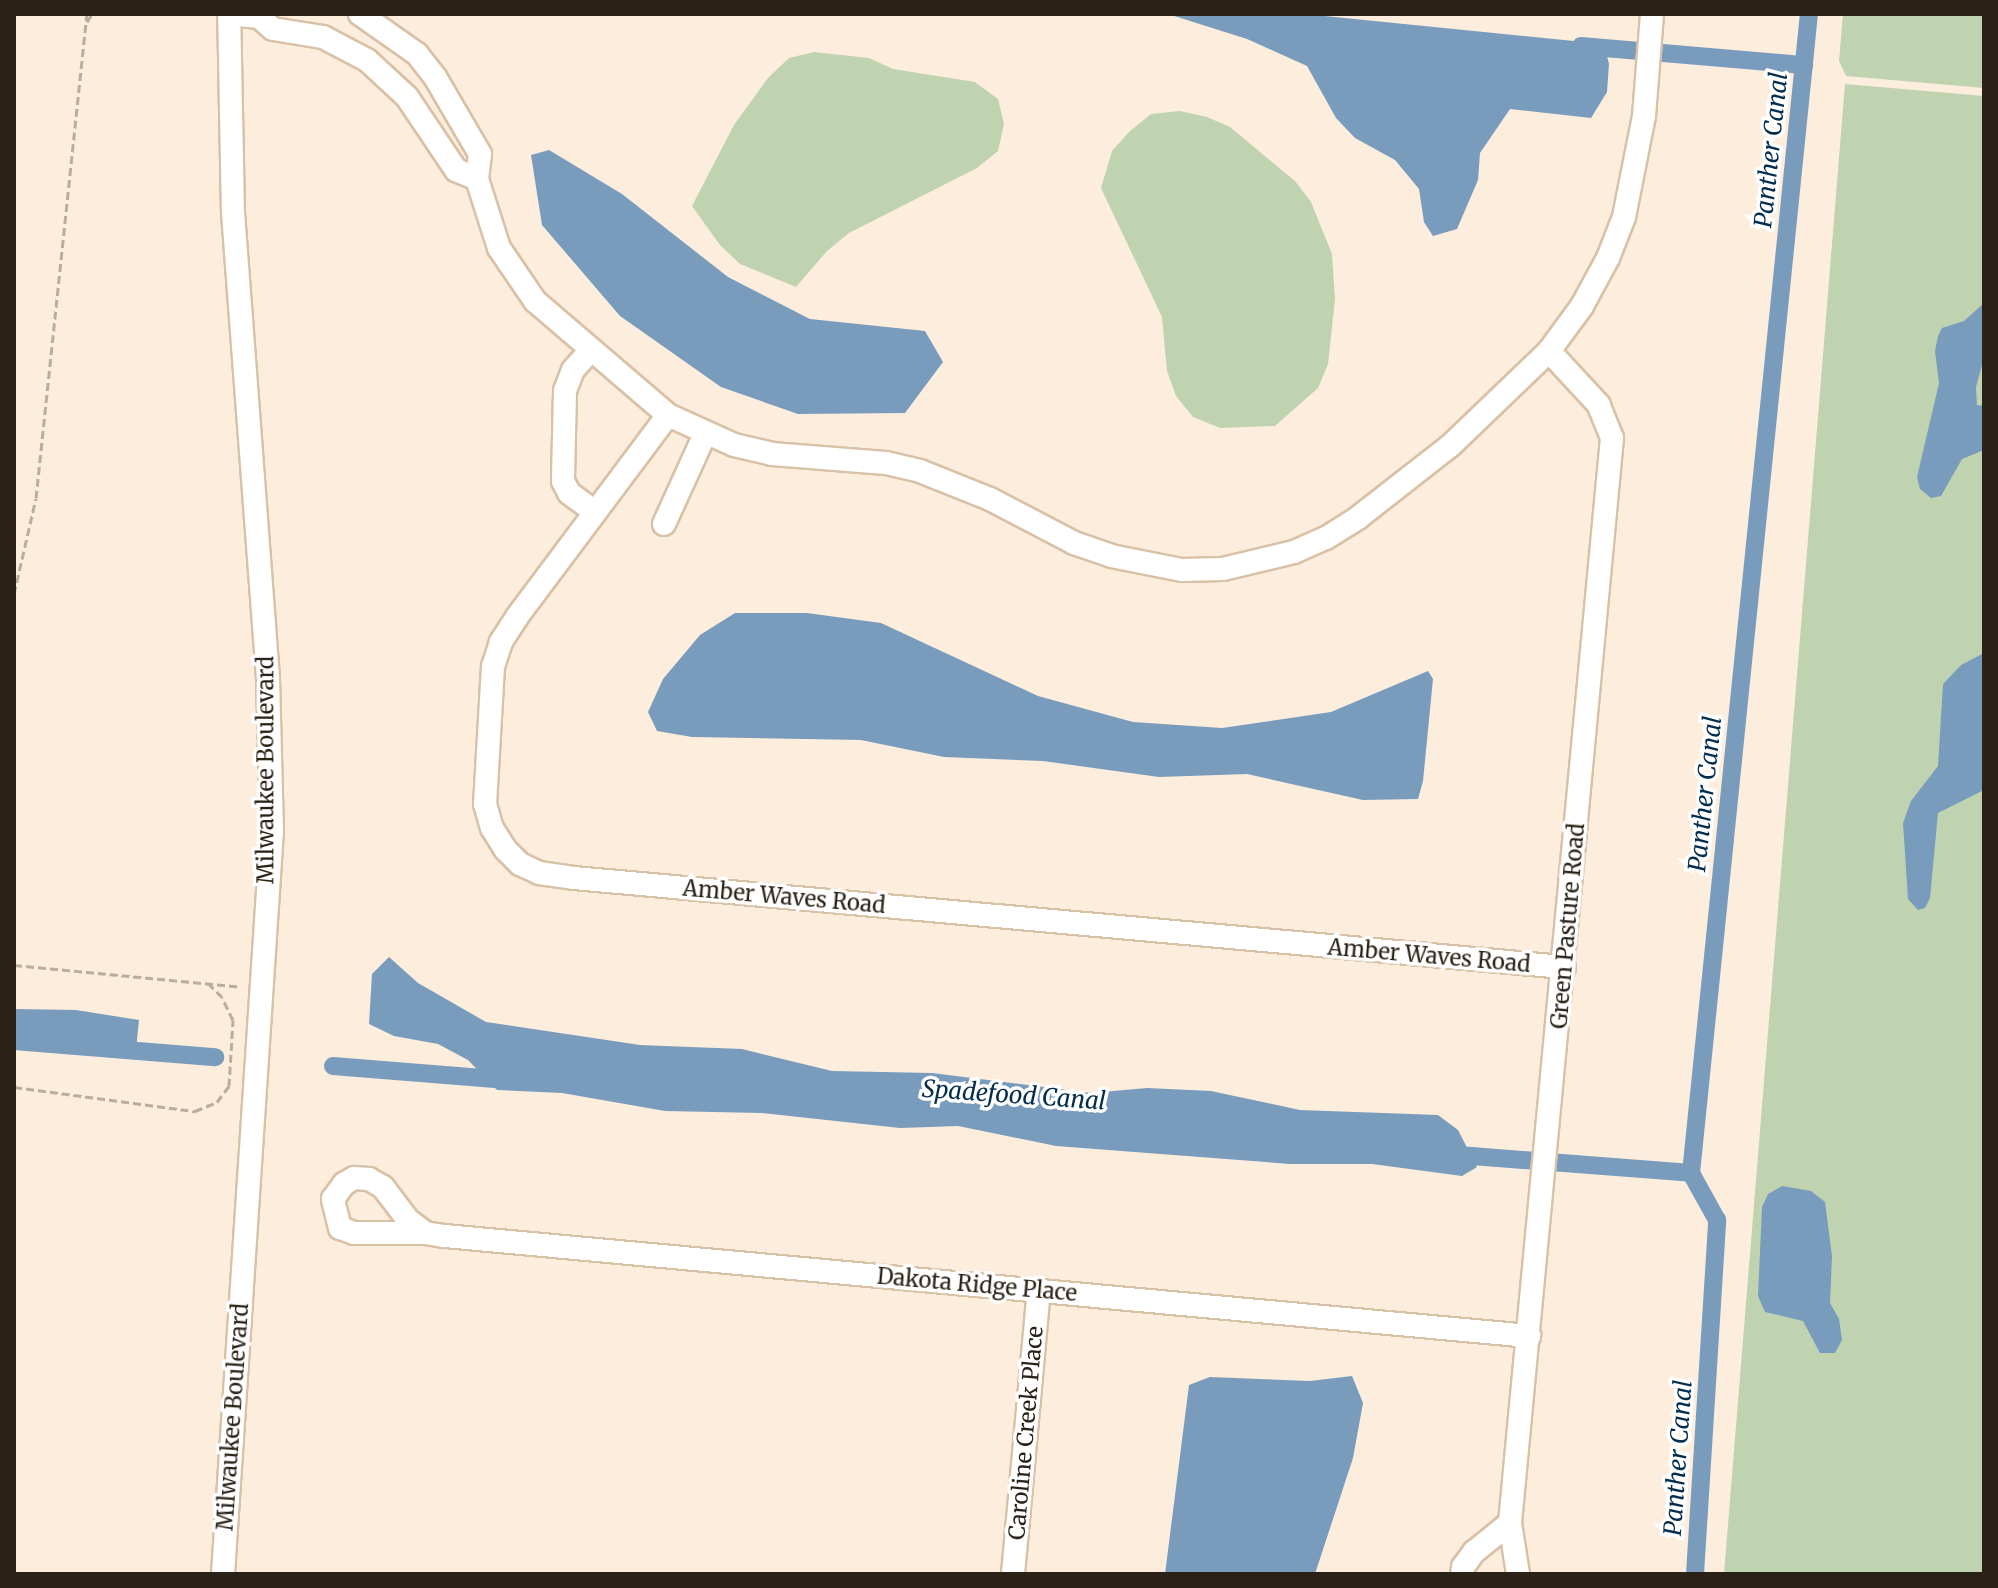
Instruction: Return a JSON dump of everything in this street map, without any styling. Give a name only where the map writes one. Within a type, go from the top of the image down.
[{"type":"street","points":[[229,14],[260,16],[273,29],[305,32],[345,47],[367,60],[407,97],[456,170],[477,179]]},
{"type":"street","name":"Milwaukee Boulevard","points":[[223,1574],[272,831],[268,678],[233,214],[229,14]]},
{"type":"street","points":[[360,14],[417,54],[477,145],[480,154],[477,179],[499,248],[535,301],[668,415],[705,434],[772,454],[886,463],[920,471],[990,499],[1074,543],[1111,556],[1182,570],[1223,569],[1294,552],[1326,538],[1359,517],[1450,446],[1549,351],[1582,306],[1608,258],[1624,217],[1644,116],[1652,14]]},
{"type":"street","points":[[407,97],[435,77]]},
{"type":"street","points":[[590,351],[573,370],[565,391],[563,481],[569,493],[595,512]]},
{"type":"street","name":"Green Pasture Road","points":[[1518,1574],[1510,1523],[1612,438],[1599,405],[1549,351]]},
{"type":"street","name":"Amber Waves Road","points":[[668,415],[517,617],[501,642],[493,666],[485,804],[492,828],[505,849],[529,868],[589,879],[1564,967]]},
{"type":"street","points":[[664,524],[705,434]]},
{"type":"street","name":"Dakota Ridge Place","points":[[425,1233],[1529,1336]]},
{"type":"street","name":"Caroline Creek Place","points":[[1013,1574],[1039,1291]]},
{"type":"street","points":[[1462,1574],[1463,1567],[1474,1552],[1510,1523]]},
{"type":"path","points":[[14,594],[36,498],[87,14]]},
{"type":"path","points":[[87,22],[92,14]]},
{"type":"path","points":[[14,965],[261,989]]},
{"type":"path","points":[[14,1087],[195,1111],[217,1102],[229,1086],[233,1020],[222,997],[209,984]]},
{"type":"green space","points":[[1843,14],[1984,14],[1984,88],[1846,76],[1839,61]]},
{"type":"green space","points":[[814,52],[869,58],[893,69],[975,82],[998,99],[1004,124],[998,151],[977,168],[849,233],[827,251],[796,287],[740,264],[720,245],[692,206],[734,125],[768,78],[789,58]]},
{"type":"green space","points":[[1845,84],[1984,96],[1984,1574],[1724,1574]]},
{"type":"green space","points":[[1180,111],[1207,117],[1230,127],[1295,181],[1311,202],[1332,254],[1335,299],[1328,364],[1318,388],[1275,426],[1220,428],[1193,417],[1176,396],[1167,371],[1162,317],[1101,188],[1112,151],[1130,131],[1151,114]]},
{"type":"water","points":[[1168,14],[1305,14],[1604,44],[1609,64],[1607,92],[1591,118],[1510,109],[1480,153],[1478,180],[1457,229],[1433,236],[1424,222],[1419,189],[1395,160],[1355,138],[1336,118],[1307,66],[1247,39]]},
{"type":"water","points":[[549,150],[622,194],[728,277],[810,319],[925,331],[943,362],[905,413],[798,414],[721,387],[620,316],[542,225],[531,155]]},
{"type":"water","points":[[1984,303],[1984,358],[1976,387],[1977,405],[1984,406],[1984,450],[1962,459],[1941,496],[1931,498],[1920,489],[1917,477],[1939,383],[1935,351],[1938,336],[1942,328],[1964,321]]},
{"type":"water","points":[[735,613],[807,613],[881,623],[1038,696],[1133,722],[1222,728],[1331,712],[1428,671],[1433,679],[1423,781],[1418,799],[1363,800],[1247,774],[1159,777],[1043,761],[944,757],[861,740],[692,737],[657,731],[648,712],[663,679],[700,635]]},
{"type":"water","points":[[1984,653],[1984,790],[1938,813],[1930,898],[1925,908],[1918,910],[1908,899],[1903,823],[1911,801],[1938,766],[1943,684],[1961,665]]},
{"type":"water","points":[[389,957],[418,983],[486,1022],[640,1045],[742,1049],[832,1071],[932,1073],[1091,1093],[1147,1088],[1211,1091],[1300,1110],[1438,1115],[1458,1130],[1477,1167],[1462,1176],[1372,1164],[1290,1164],[1056,1146],[958,1126],[900,1128],[761,1113],[665,1111],[562,1093],[497,1090],[468,1060],[438,1044],[394,1036],[369,1024],[372,974]]},
{"type":"water","points":[[14,1009],[76,1010],[139,1020],[136,1050],[51,1043],[14,1047]]},
{"type":"water","points":[[1782,1186],[1811,1191],[1825,1202],[1832,1256],[1830,1303],[1839,1319],[1842,1340],[1835,1353],[1820,1353],[1803,1321],[1765,1312],[1758,1296],[1762,1207],[1768,1194]]},
{"type":"water","points":[[1352,1376],[1363,1403],[1353,1458],[1315,1574],[1165,1574],[1189,1385],[1210,1377],[1310,1381]]},
{"type":"waterway","name":"Panther Canal","points":[[1695,1574],[1717,1220],[1691,1173],[1809,14]]},
{"type":"waterway","points":[[1581,46],[1804,65]]},
{"type":"waterway","name":"Spadefood Canal","points":[[14,1041],[215,1057]]},
{"type":"waterway","name":"Spadefood Canal","points":[[333,1066],[507,1080]]},
{"type":"waterway","name":"Spadefood Canal","points":[[1446,1154],[1691,1173]]}]
